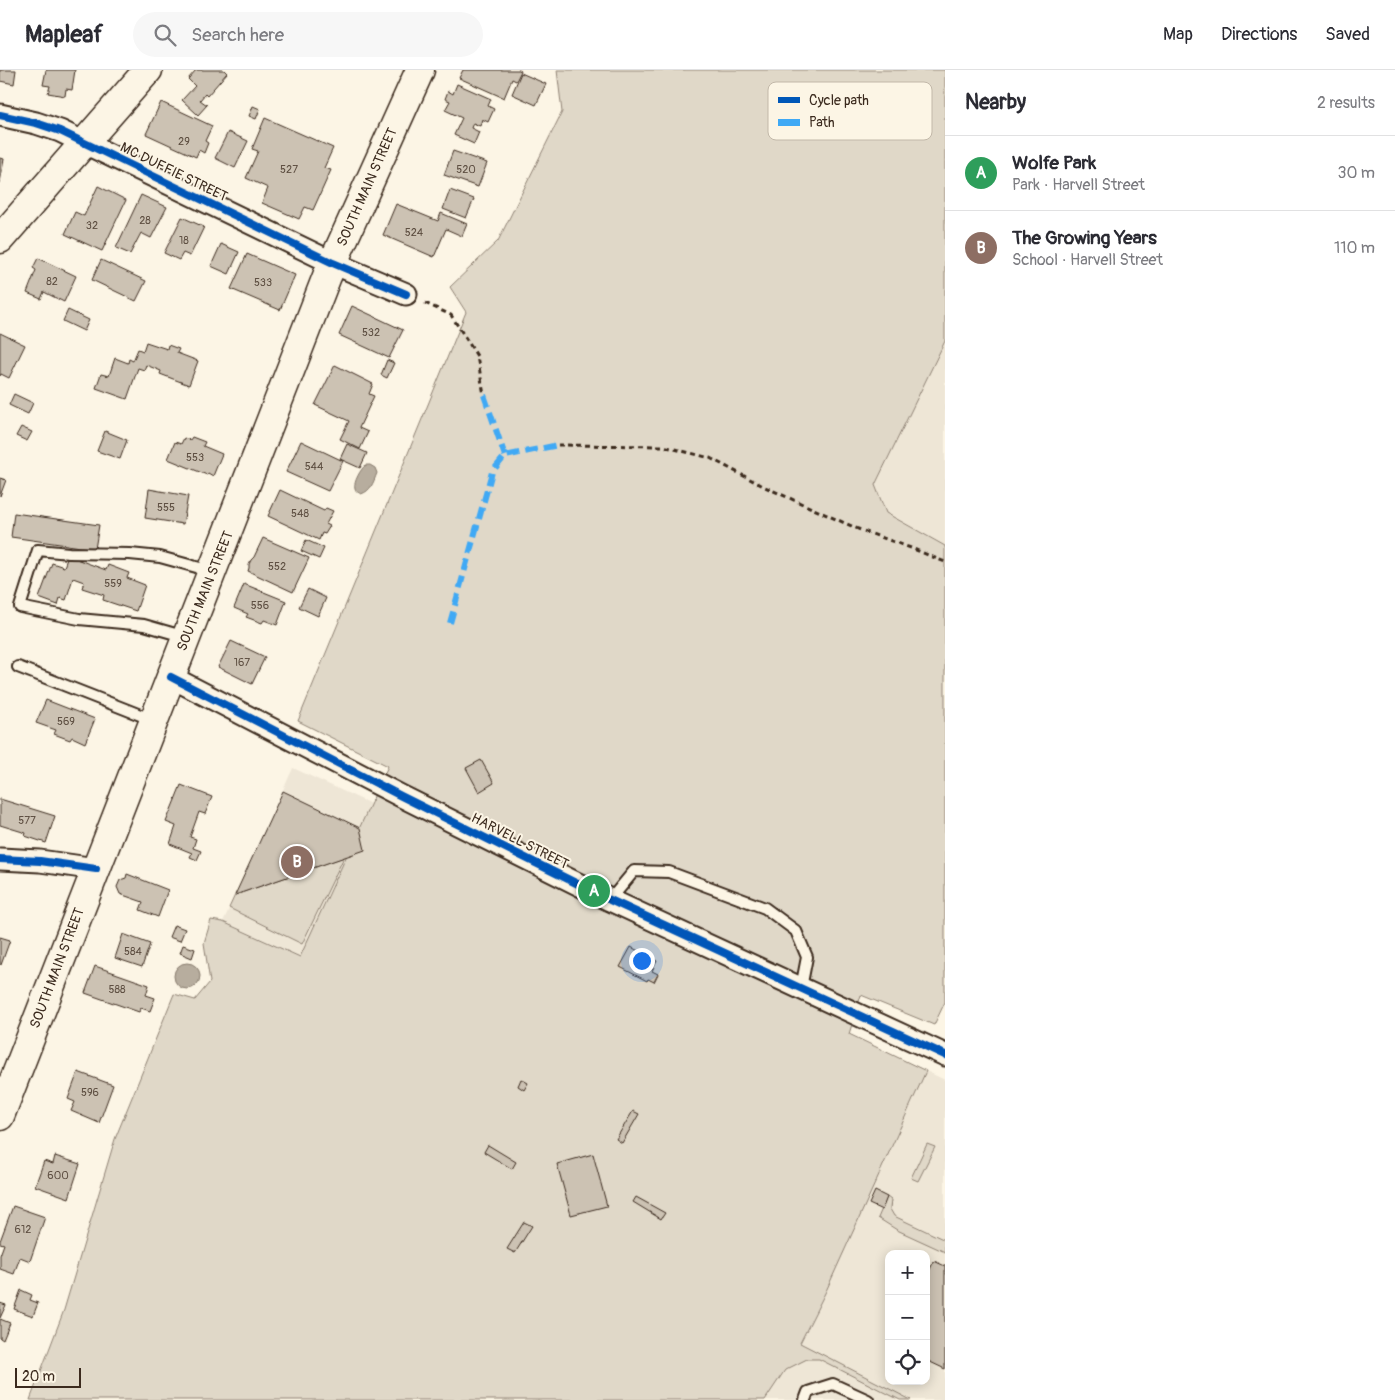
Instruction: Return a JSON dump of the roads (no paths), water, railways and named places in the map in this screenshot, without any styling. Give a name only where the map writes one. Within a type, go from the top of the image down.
[{"type":"main road","points":[[0,239],[148,70]]},
{"type":"main road","name":"SOUTH MAIN STREET","points":[[0,1116],[333,263],[420,70]]},
{"type":"street","name":"MC DUFFIE STREET","points":[[0,115],[52,128],[84,142],[333,263],[406,294]]},
{"type":"street","name":"HARVELL STREET","points":[[171,677],[401,796],[610,900],[945,1055]]},
{"type":"street","points":[[0,859],[40,861],[96,869]]},
{"type":"lane","points":[[187,637],[144,626],[79,619],[20,607],[38,550],[160,557],[213,572]]},
{"type":"lane","points":[[18,666],[154,720]]},
{"type":"lane","points":[[610,900],[634,871],[669,872],[765,908],[796,931],[807,956],[800,988]]},
{"type":"lane","points":[[805,1400],[808,1392],[833,1384],[868,1400]]},
{"type":"place","name":"The Growing Years","points":[[297,862]]},
{"type":"place","name":"Wolfe Park","points":[[594,891]]}]
